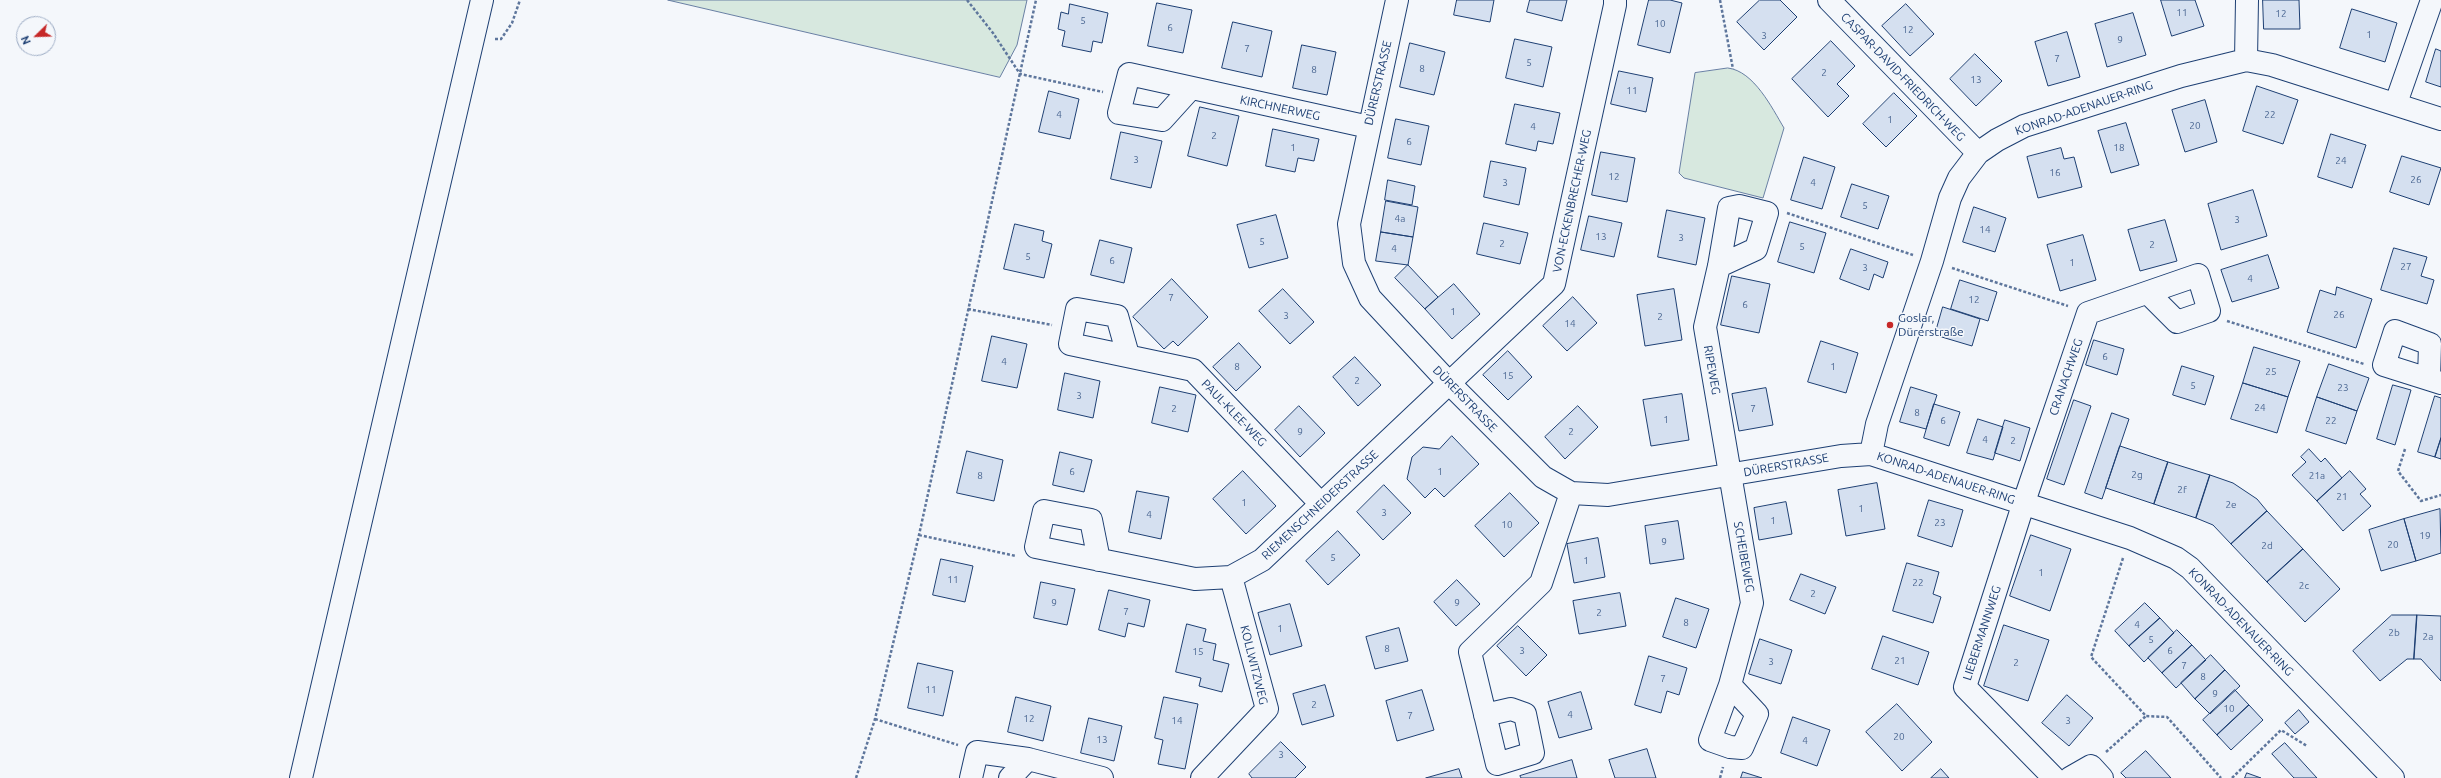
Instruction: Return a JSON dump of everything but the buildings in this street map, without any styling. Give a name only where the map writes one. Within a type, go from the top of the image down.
[{"type":"street","points":[[301,778],[482,0]]},
{"type":"street","name":"DÜRERSTRASSE","points":[[1397,0],[1348,224],[1354,263],[1370,298],[1449,383],[1542,477],[1571,493],[1608,495],[1841,456],[1870,454]]},
{"type":"street","name":"VON-ECKENBRECHER-WEG","points":[[1449,383],[1554,284],[1615,0]]},
{"type":"street","name":"CASPAR-DAVID-FRIEDRICH-WEG","points":[[1829,0],[1978,153]]},
{"type":"street","points":[[2246,60],[2247,0]]},
{"type":"street","points":[[2396,103],[2432,0]]},
{"type":"street","name":"KONRAD-ADENAUER-RING","points":[[2393,778],[2190,568],[2176,558],[2130,538],[2024,502],[1870,454],[1877,424],[1932,262],[1950,198],[1959,178],[1978,153],[1997,140],[2024,126],[2181,76],[2246,60],[2272,65],[2396,103],[2441,119]]},
{"type":"street","name":"KIRCHNERWEG","points":[[1191,88],[1162,120],[1119,113],[1129,74],[1369,127]]},
{"type":"street","name":"RIPEWEG","points":[[1719,266],[1705,327],[1730,475]]},
{"type":"street","name":"CRANACHWEG","points":[[2024,502],[2088,313],[2198,275],[2209,311]]},
{"type":"street","points":[[2148,293],[2177,322],[2209,311]]},
{"type":"street","name":"PAUL-KLEE-WEG","points":[[1128,355],[1117,316],[1077,309],[1070,344],[1128,355],[1193,370],[1321,504]]},
{"type":"street","points":[[2395,331],[2430,344],[2435,381],[2384,365],[2395,331]]},
{"type":"street","name":"RIEMENSCHNEIDERSTRASSE","points":[[1036,547],[1195,579],[1231,577],[1262,560],[1449,383]]},
{"type":"street","name":"SCHEIBEWEG","points":[[1730,475],[1752,603],[1730,685]]},
{"type":"street","points":[[1485,715],[1470,652],[1541,583],[1571,493]]},
{"type":"street","name":"LIEBERMANNWEG","points":[[2024,502],[1965,687],[2054,778]]},
{"type":"street","points":[[1036,547],[1044,511],[1090,520],[1099,560]]},
{"type":"street","name":"KOLLWITZWEG","points":[[1202,778],[1267,708],[1231,577]]},
{"type":"street","points":[[972,778],[977,752],[1028,759],[1102,778]]},
{"type":"street","points":[[1010,778],[1028,759]]},
{"type":"street","points":[[2070,778],[2096,772]]},
{"type":"path","points":[[473,40],[501,39],[512,23],[520,0]]},
{"type":"path","points":[[967,0],[993,33],[1020,74],[1123,96]]},
{"type":"path","points":[[856,778],[875,719],[919,535],[1036,0]]},
{"type":"path","points":[[1720,0],[1733,69]]},
{"type":"path","points":[[968,309],[1073,328]]},
{"type":"path","points":[[2209,311],[2220,319],[2370,366],[2384,365]]},
{"type":"path","points":[[2405,449],[2398,471],[2421,501],[2441,495]]},
{"type":"path","points":[[919,535],[1018,556],[1036,547]]},
{"type":"path","points":[[2130,538],[2090,657],[2146,716],[2167,716],[2221,778]]},
{"type":"path","points":[[2096,772],[2146,716]]},
{"type":"path","points":[[875,719],[977,752]]},
{"type":"path","points":[[2232,778],[2281,730],[2307,746]]},
{"type":"shaded area","points":[[668,0],[1027,0],[1017,45],[1000,77]]},
{"type":"shaded area","points":[[1728,68],[1746,76],[1754,83],[1768,101],[1784,128],[1763,198],[1684,178],[1679,173],[1695,73]]},
{"type":"place","name":"Goslar, Dürerstraße","points":[[1890,325]]}]
